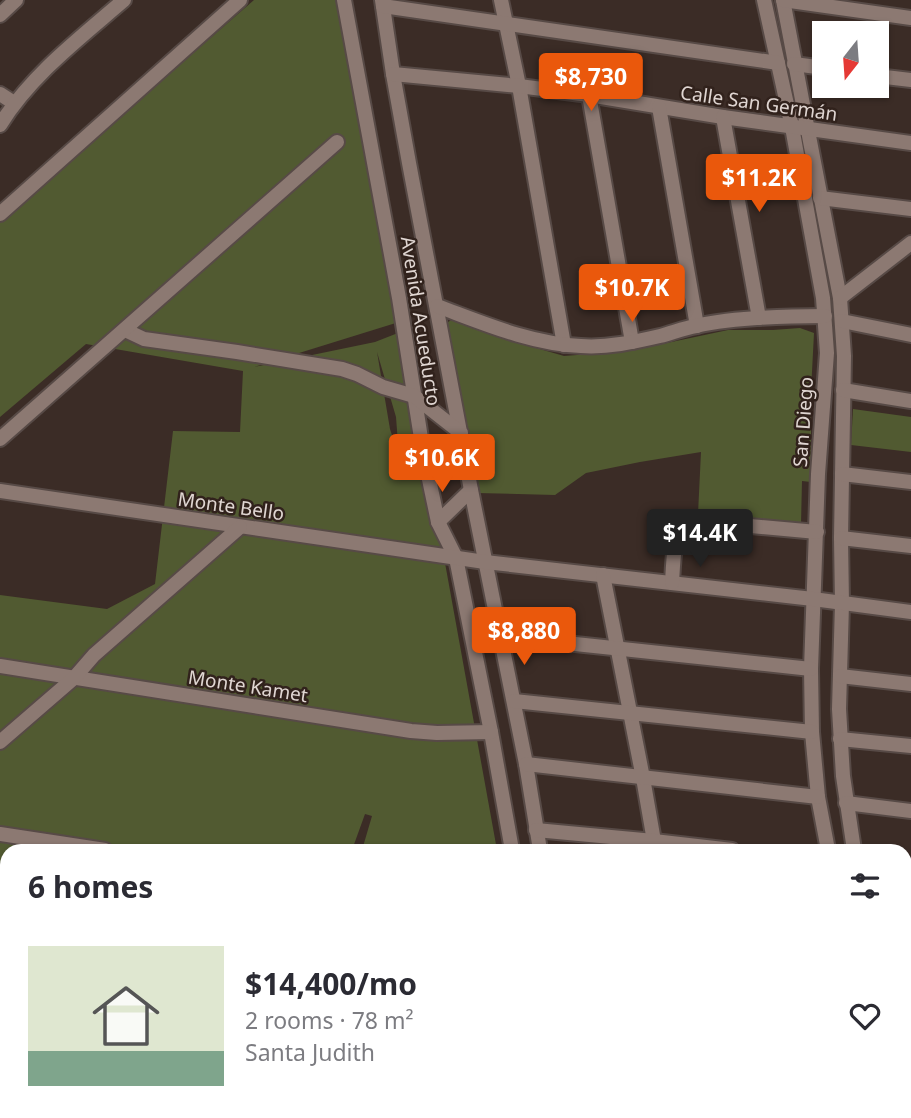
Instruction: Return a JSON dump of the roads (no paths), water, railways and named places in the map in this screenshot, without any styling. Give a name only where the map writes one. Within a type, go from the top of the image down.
[{"type":"street","points":[[0,15],[16,0]]},
{"type":"street","points":[[0,125],[13,103],[66,50],[124,0]]},
{"type":"street","points":[[0,214],[240,0]]},
{"type":"street","name":"Avenida Acueducto","points":[[344,0],[399,298],[423,451],[438,522],[456,558],[511,844]]},
{"type":"street","points":[[502,0],[564,345]]},
{"type":"street","name":"San Diego","points":[[764,0],[792,127],[825,316],[827,353],[818,474],[811,669],[812,732],[818,797],[827,844]]},
{"type":"street","points":[[783,0],[911,18]]},
{"type":"street","name":"San Diego","points":[[783,0],[840,298],[842,321],[844,356],[840,738],[853,844]]},
{"type":"street","points":[[383,3],[778,63]]},
{"type":"street","name":"Avenida Acueducto","points":[[383,3],[393,74],[471,490],[526,764],[539,844]]},
{"type":"street","points":[[794,64],[812,66]]},
{"type":"street","name":"Calle San Germán","points":[[393,74],[589,95],[807,130],[911,143]]},
{"type":"street","points":[[889,77],[911,80]]},
{"type":"street","points":[[0,94],[13,103]]},
{"type":"street","points":[[589,95],[632,342]]},
{"type":"street","points":[[659,107],[696,326]]},
{"type":"street","points":[[723,117],[759,318]]},
{"type":"street","points":[[0,439],[337,142]]},
{"type":"street","points":[[820,198],[911,209]]},
{"type":"street","points":[[840,298],[911,243]]},
{"type":"street","points":[[437,306],[512,333],[564,345],[595,346],[632,342],[696,326],[759,318],[825,316]]},
{"type":"street","points":[[842,321],[911,335]]},
{"type":"street","points":[[125,330],[144,339],[342,369],[383,387],[414,396],[461,433]]},
{"type":"street","points":[[843,390],[911,401]]},
{"type":"street","points":[[842,474],[911,482]]},
{"type":"street","points":[[438,522],[471,490]]},
{"type":"street","name":"Monte Bello","points":[[0,491],[485,562],[911,612]]},
{"type":"street","points":[[672,583],[679,532],[684,524],[689,522],[817,532]]},
{"type":"street","points":[[0,742],[240,527]]},
{"type":"street","points":[[841,538],[911,546]]},
{"type":"street","points":[[603,575],[654,841]]},
{"type":"street","points":[[500,636],[811,669]]},
{"type":"street","name":"Monte Kamet","points":[[0,666],[411,731],[491,732]]},
{"type":"street","points":[[840,676],[911,684]]},
{"type":"street","points":[[514,701],[812,732]]},
{"type":"street","points":[[840,738],[911,746]]},
{"type":"street","points":[[526,764],[818,797]]},
{"type":"street","points":[[846,803],[911,811]]},
{"type":"street","points":[[536,830],[680,844]]},
{"type":"street","points":[[0,834],[66,844]]}]
